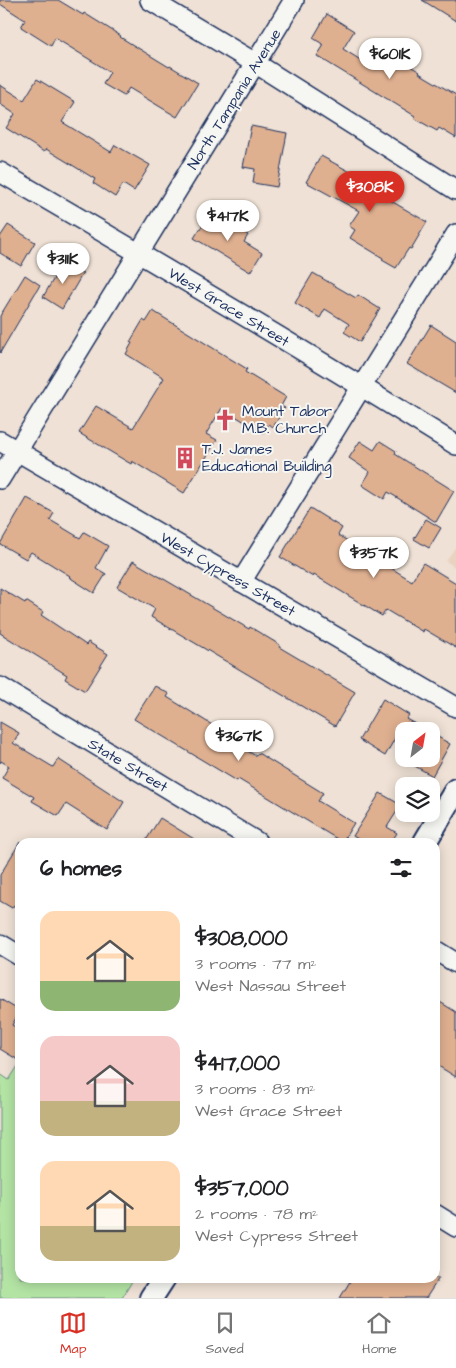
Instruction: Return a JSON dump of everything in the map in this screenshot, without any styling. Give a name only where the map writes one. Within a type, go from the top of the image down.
[{"type":"main road","points":[[427,838],[456,790]]},
{"type":"main road","points":[[151,1298],[161,1283]]},
{"type":"street","points":[[150,0],[256,64],[456,190]]},
{"type":"street","name":"North Tampania Avenue","points":[[0,479],[294,0]]},
{"type":"street","name":"West Grace Street","points":[[0,172],[140,253],[362,386],[456,445]]},
{"type":"street","points":[[241,582],[456,234]]},
{"type":"street","name":"West Cypress Street","points":[[0,441],[456,707]]},
{"type":"street","name":"State Street","points":[[0,687],[250,838]]},
{"type":"street","points":[[0,944],[15,953]]},
{"type":"street","points":[[440,953],[456,963]]},
{"type":"street","points":[[440,1217],[456,1227]]},
{"type":"shaded area","points":[[456,546],[456,568],[446,561]]},
{"type":"green space","points":[[15,1071],[15,1283],[131,1283],[122,1298],[0,1298],[0,1074],[9,1080]]},
{"type":"building","points":[[0,0],[58,0],[83,15],[84,13],[120,37],[198,83],[177,117],[129,88],[124,96],[103,84],[110,72],[55,38],[51,46],[21,27],[25,20],[0,4]]},
{"type":"building","points":[[422,0],[456,0],[456,21]]},
{"type":"building","points":[[327,14],[354,31],[343,49],[367,64],[371,58],[392,70],[399,59],[456,95],[456,138],[439,128],[437,131],[414,118],[415,116],[317,56],[324,45],[313,38]]},
{"type":"building","points":[[37,79],[75,102],[62,122],[111,152],[115,145],[150,165],[134,191],[123,184],[115,197],[93,183],[95,179],[46,149],[44,152],[6,128],[15,114],[0,104],[0,85],[24,100]]},
{"type":"building","points":[[251,126],[287,133],[277,187],[253,183],[255,169],[243,167]]},
{"type":"building","points":[[321,156],[356,175],[387,196],[386,198],[427,222],[411,249],[409,248],[396,268],[350,238],[355,230],[349,226],[359,211],[306,182]]},
{"type":"building","points":[[211,212],[248,235],[244,242],[262,253],[250,272],[194,238]]},
{"type":"building","points":[[8,225],[35,242],[21,266],[0,253],[0,237]]},
{"type":"building","points":[[64,261],[83,273],[62,309],[43,297]]},
{"type":"building","points":[[313,273],[356,298],[358,295],[380,309],[360,342],[344,332],[349,324],[325,309],[320,318],[295,303]]},
{"type":"building","points":[[25,275],[40,285],[0,353],[0,316]]},
{"type":"building","points":[[153,311],[247,369],[245,372],[286,397],[281,406],[285,408],[273,427],[269,424],[263,433],[222,408],[206,434],[217,440],[184,493],[132,461],[131,464],[79,433],[96,406],[133,428],[164,378],[126,354],[132,343],[130,342],[143,320],[146,322]]},
{"type":"building","points":[[431,325],[456,341],[456,393],[407,364]]},
{"type":"building","points":[[360,441],[374,450],[380,441],[396,451],[395,454],[454,491],[436,522],[388,492],[384,499],[362,485],[370,472],[349,458]]},
{"type":"building","points":[[27,498],[54,513],[50,520],[80,538],[84,532],[108,546],[96,568],[106,574],[94,593],[31,552],[26,559],[0,544]]},
{"type":"building","points":[[310,508],[342,528],[338,535],[412,581],[423,563],[456,583],[456,648],[424,629],[423,632],[386,610],[382,616],[280,557]]},
{"type":"building","points":[[426,519],[441,528],[429,548],[414,539]]},
{"type":"building","points":[[133,561],[249,629],[250,627],[280,645],[279,647],[355,692],[335,726],[151,617],[155,609],[117,587]]},
{"type":"building","points":[[0,588],[43,612],[41,615],[86,645],[88,642],[108,654],[85,691],[65,679],[67,675],[0,633]]},
{"type":"building","points":[[155,686],[169,694],[167,697],[217,728],[215,732],[256,756],[258,753],[323,793],[318,801],[354,823],[345,838],[335,838],[134,719]]},
{"type":"building","points":[[383,699],[409,715],[406,719],[412,722],[395,722],[395,738],[385,756],[359,740]]},
{"type":"building","points":[[0,722],[19,733],[13,743],[53,767],[58,759],[124,802],[107,830],[66,804],[58,816],[32,801],[34,797],[2,778],[9,766],[1,761],[0,763]]},
{"type":"building","points":[[440,738],[450,744],[440,762]]},
{"type":"building","points":[[418,768],[437,768],[432,777]]},
{"type":"building","points":[[380,793],[395,802],[395,814],[387,827],[397,833],[394,838],[356,838],[353,836]]},
{"type":"building","points":[[160,818],[192,838],[148,838]]},
{"type":"building","points":[[15,850],[15,906],[12,908],[0,901],[0,875]]},
{"type":"building","points":[[0,999],[15,1008],[15,1020],[12,1025],[15,1027],[15,1058],[0,1049]]},
{"type":"building","points":[[440,1002],[456,1012],[456,1077],[440,1067]]},
{"type":"building","points":[[349,1283],[436,1283],[426,1298],[340,1298]]},
{"type":"place","name":"Mount Tabor M.B. Church","points":[[225,420]]},
{"type":"place","name":"T.J. James Educational Building","points":[[185,458]]}]
